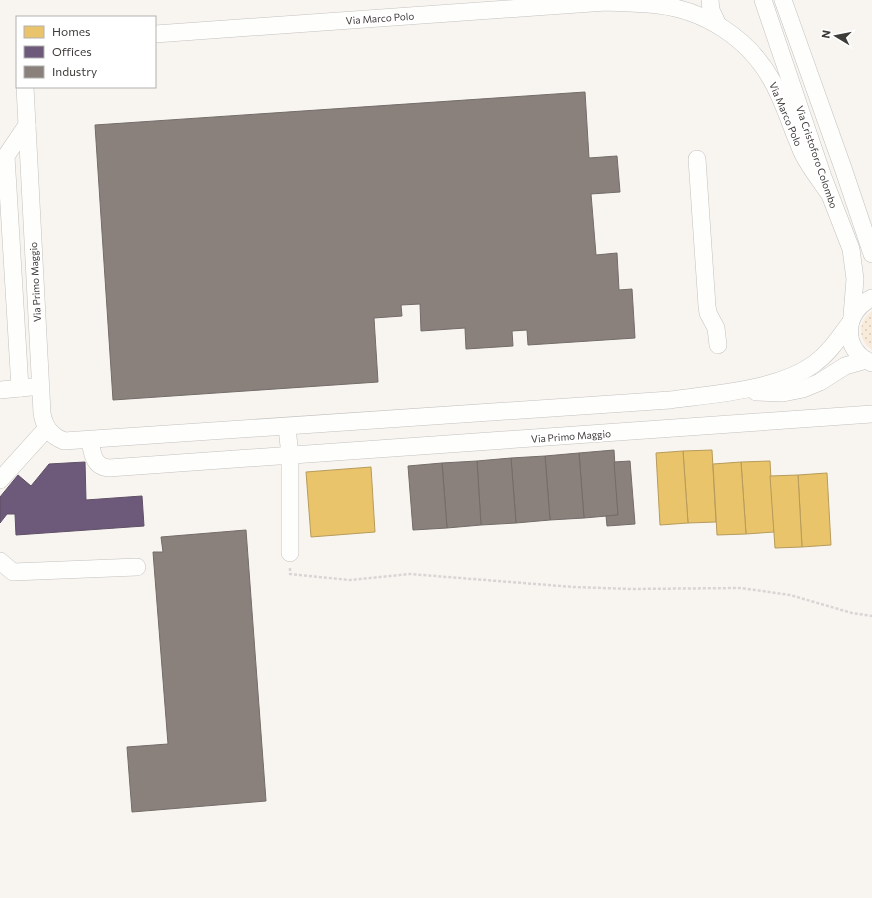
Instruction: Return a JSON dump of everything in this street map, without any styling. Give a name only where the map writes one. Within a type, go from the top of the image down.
[{"type":"street","points":[[710,0],[711,10],[718,26]]},
{"type":"street","name":"Via Cristoforo Colombo","points":[[763,0],[828,192],[848,238],[852,255],[855,284],[849,334],[852,344],[858,353],[869,362]]},
{"type":"street","name":"Via Cristoforo Colombo","points":[[783,0],[872,254]]},
{"type":"street","name":"Via Marco Polo","points":[[156,34],[612,1],[674,8],[700,16],[718,26],[750,49],[761,62],[781,99],[803,154],[828,192]]},
{"type":"street","name":"Via Primo Maggio","points":[[25,88],[43,419],[47,428]]},
{"type":"street","points":[[20,388],[6,156],[27,126]]},
{"type":"street","points":[[697,160],[707,306],[708,313],[716,328],[718,345]]},
{"type":"street","points":[[0,480],[47,428],[55,437],[64,441],[90,440],[670,400],[734,391],[780,381],[803,371],[817,362],[830,350],[860,305],[872,298]]},
{"type":"street","points":[[734,391],[776,393],[797,391],[820,382],[845,366],[869,362]]},
{"type":"street","points":[[0,390],[41,385]]},
{"type":"street","name":"Via Primo Maggio","points":[[852,415],[862,412],[872,404]]},
{"type":"street","name":"Via Primo Maggio","points":[[90,440],[94,460],[100,466],[106,468],[872,414]]},
{"type":"street","points":[[287,427],[290,456],[290,553]]},
{"type":"street","points":[[0,561],[13,572],[137,567]]},
{"type":"path","points":[[290,553],[290,574],[350,580],[410,574],[616,589],[741,588],[790,595],[852,613],[872,616]]},
{"type":"shaded area","points":[[872,311],[872,350],[864,341],[861,330],[864,320]]},
{"type":"building: Homes","points":[[712,450],[716,522],[688,523],[683,451]]},
{"type":"building: Homes","points":[[683,451],[688,523],[660,525],[656,453]]},
{"type":"building: Homes","points":[[770,461],[774,532],[746,534],[741,462]]},
{"type":"building: Homes","points":[[741,462],[746,534],[717,535],[713,464]]},
{"type":"building: Homes","points":[[371,467],[375,532],[311,537],[306,472]]},
{"type":"building: Homes","points":[[827,473],[831,545],[802,547],[798,475]]},
{"type":"building: Homes","points":[[798,475],[802,547],[775,548],[770,476]]},
{"type":"building: Offices","points":[[85,462],[86,500],[142,496],[144,526],[16,535],[15,514],[7,514],[0,523],[0,497],[18,475],[31,486],[49,464]]},
{"type":"building: Industry","points":[[585,92],[589,158],[617,156],[620,192],[591,194],[596,255],[617,253],[619,290],[632,289],[635,338],[528,345],[527,330],[512,331],[513,346],[466,349],[465,328],[421,331],[420,304],[401,305],[402,316],[374,318],[378,382],[113,400],[95,125]]},
{"type":"building: Industry","points":[[614,450],[618,515],[584,518],[579,453]]},
{"type":"building: Industry","points":[[579,453],[584,518],[550,520],[545,456]]},
{"type":"building: Industry","points":[[545,456],[550,520],[516,523],[511,458]]},
{"type":"building: Industry","points":[[511,458],[516,523],[481,525],[477,461]]},
{"type":"building: Industry","points":[[477,461],[481,525],[447,528],[442,463]]},
{"type":"building: Industry","points":[[630,461],[635,524],[607,526],[606,516],[618,515],[614,462]]},
{"type":"building: Industry","points":[[442,463],[447,528],[413,530],[408,466]]},
{"type":"building: Industry","points":[[246,530],[266,801],[132,812],[127,747],[168,744],[153,552],[163,552],[161,537]]}]
